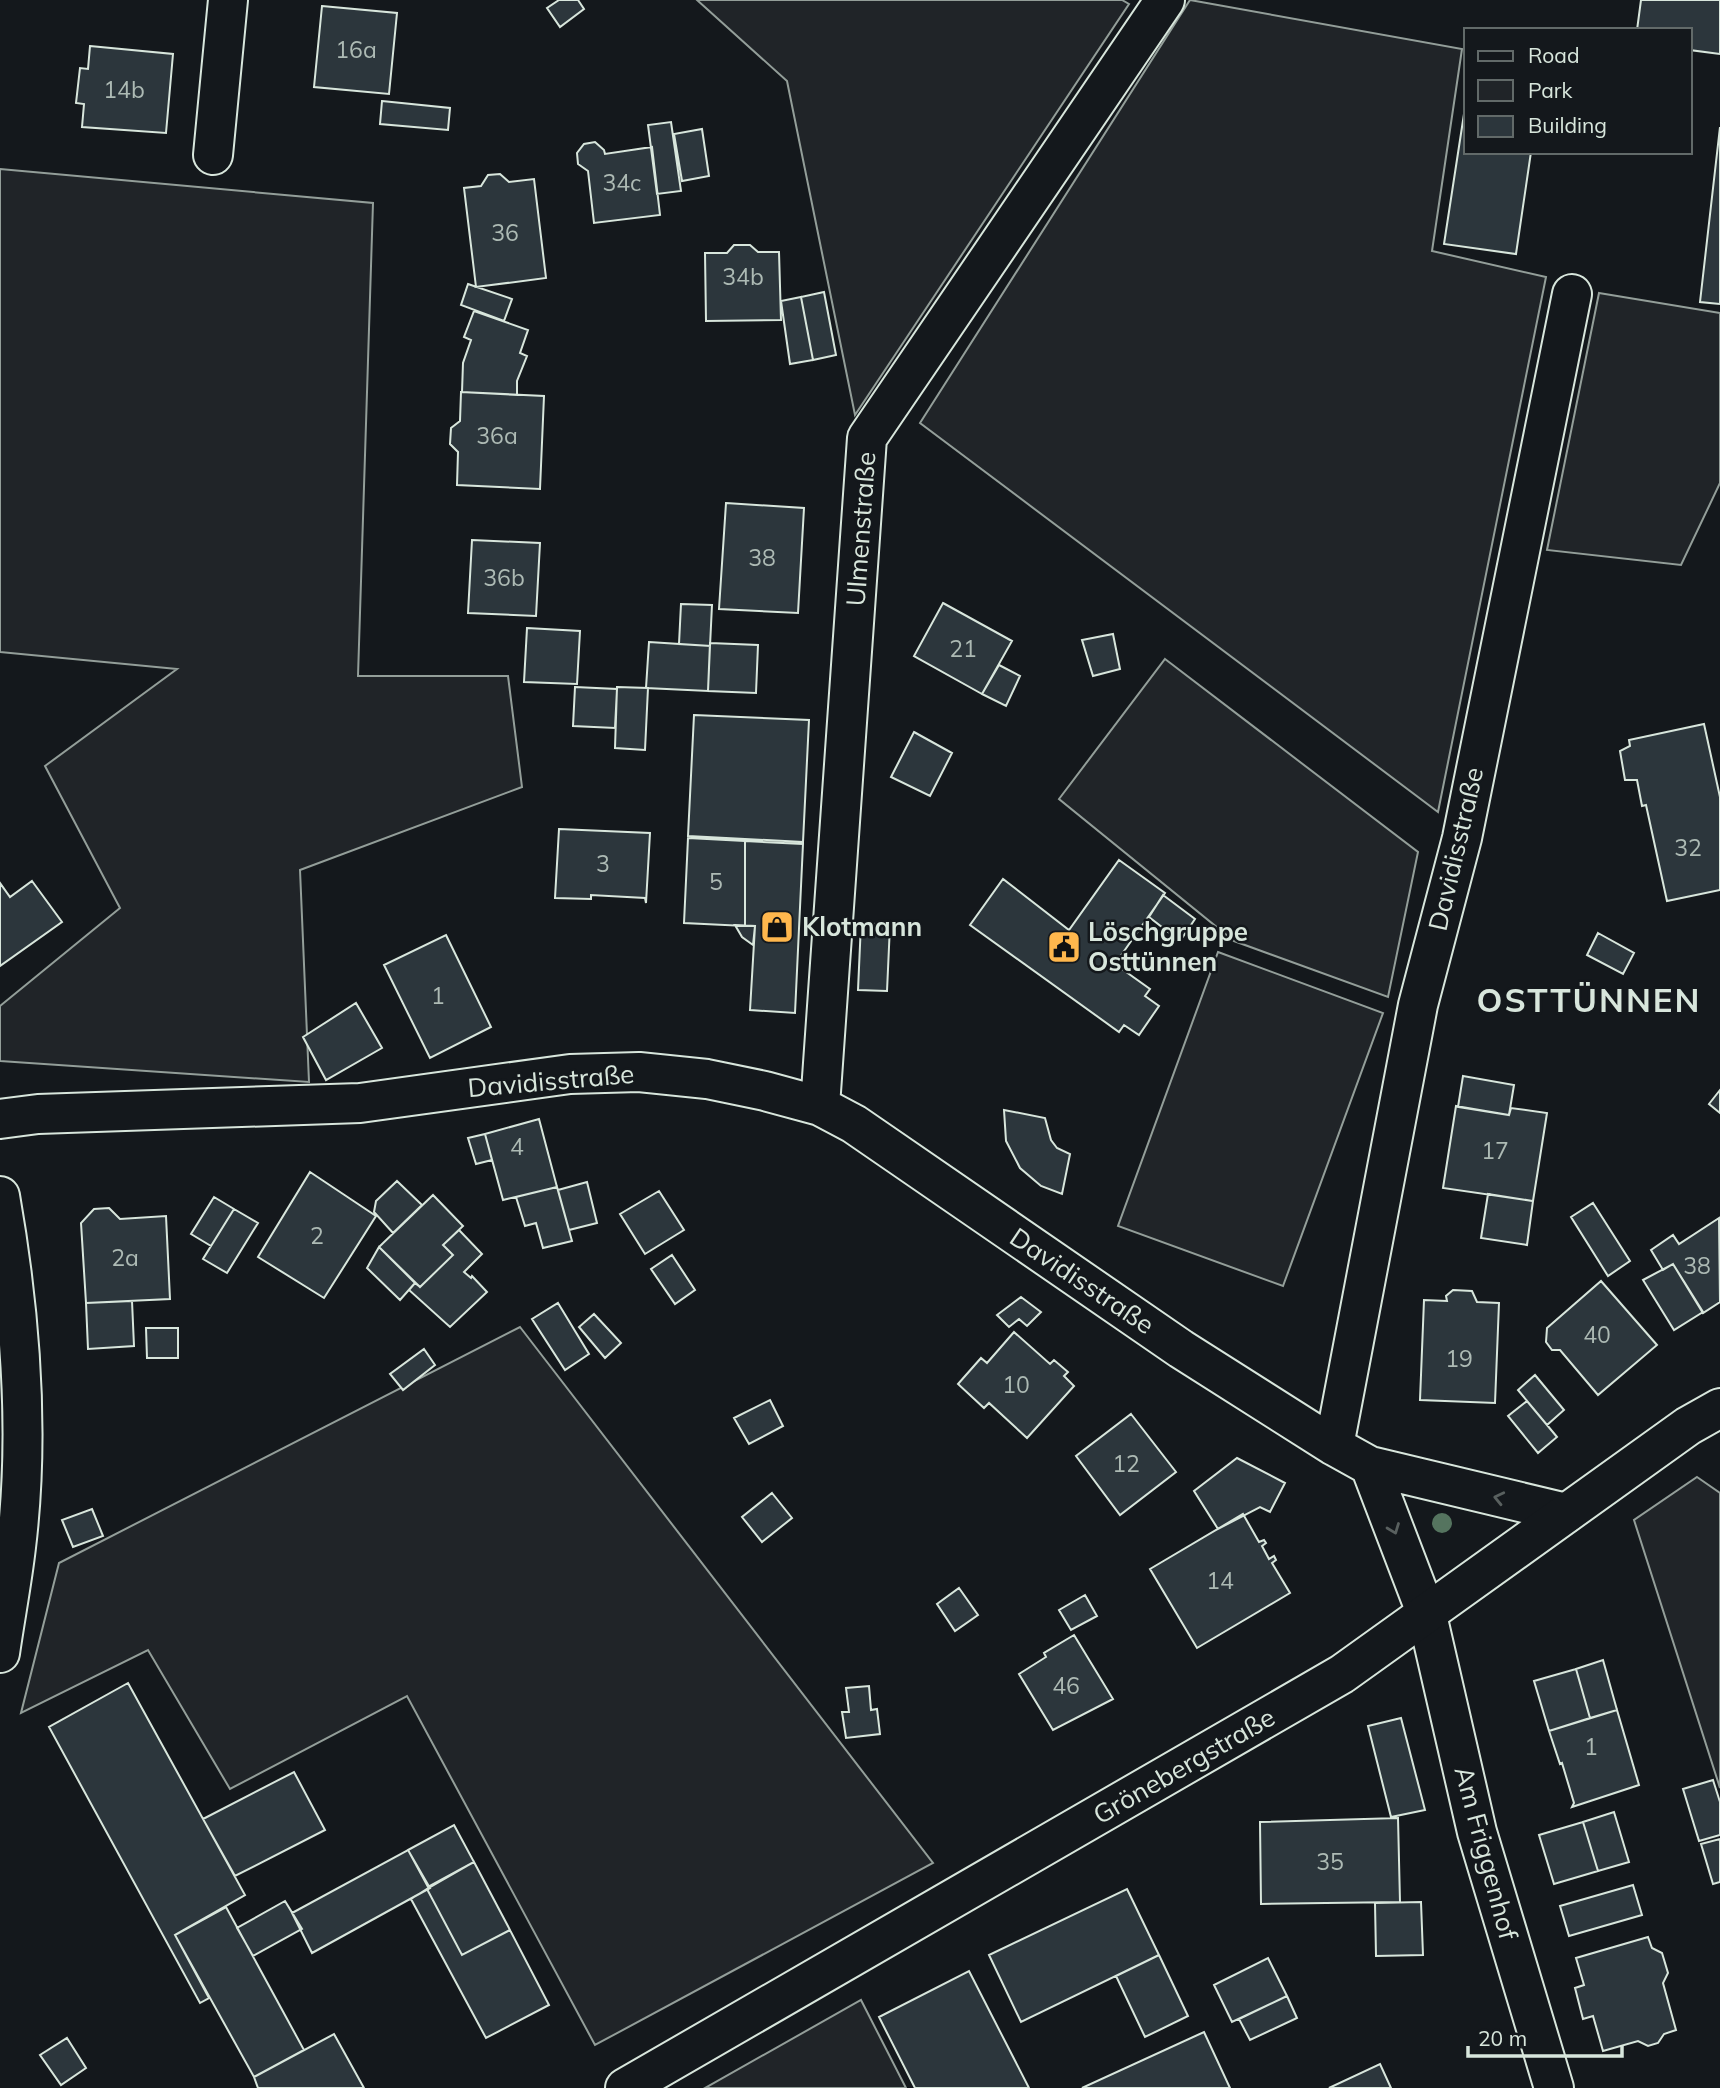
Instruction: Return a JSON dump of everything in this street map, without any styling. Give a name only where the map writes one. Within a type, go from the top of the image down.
[{"type":"street","points":[[212,155],[228,0]]},
{"type":"street","name":"Ulmenstraße","points":[[820,1106],[867,438],[1165,0]]},
{"type":"street","name":"Davidisstraße","points":[[1334,1446],[1418,1005],[1462,838],[1572,294]]},
{"type":"street","name":"Davidisstraße","points":[[0,1119],[38,1114],[360,1103],[570,1074],[639,1072],[707,1079],[820,1106],[854,1124],[1181,1349],[1370,1466],[1566,1513]]},
{"type":"street","points":[[0,1196],[18,1336],[21,1468],[16,1546],[0,1653]]},
{"type":"street","name":"Grönebergstraße","points":[[625,2088],[1342,1674],[1689,1426],[1720,1408]]},
{"type":"street","points":[[1370,1466],[1427,1615]]},
{"type":"street","name":"Am Friggenhof","points":[[1427,1615],[1477,1832],[1553,2088]]},
{"type":"green space","points":[[697,0],[1122,0],[1129,4],[855,415],[787,81]]},
{"type":"green space","points":[[1190,0],[1462,49],[1432,251],[1546,277],[1438,812],[920,423]]},
{"type":"green space","points":[[0,169],[373,203],[358,676],[508,676],[522,787],[300,870],[309,1082],[0,1061],[0,1006],[120,908],[45,766],[177,669],[0,652]]},
{"type":"green space","points":[[1599,293],[1720,313],[1720,483],[1681,565],[1547,550]]},
{"type":"green space","points":[[1165,659],[1418,852],[1388,997],[1234,941],[1059,799]]},
{"type":"green space","points":[[1218,952],[1383,1013],[1283,1286],[1118,1226]]},
{"type":"green space","points":[[520,1327],[933,1863],[595,2045],[407,1696],[230,1789],[148,1650],[21,1713],[59,1563]]},
{"type":"green space","points":[[1697,1477],[1720,1493],[1720,1788],[1634,1520]]},
{"type":"green space","points":[[861,2000],[906,2088],[705,2088]]},
{"type":"building","points":[[559,0],[578,0],[584,9],[560,27],[547,8]]},
{"type":"building","points":[[1641,0],[1720,0],[1720,54],[1692,50],[1692,28],[1637,28]]},
{"type":"building","points":[[322,6],[397,13],[389,94],[314,87]]},
{"type":"building","points":[[90,46],[173,54],[166,133],[82,127],[84,104],[76,103],[80,68],[88,69]]},
{"type":"building","points":[[382,101],[450,108],[448,130],[380,124]]},
{"type":"building","points":[[1464,114],[1464,154],[1531,154],[1516,254],[1444,244]]},
{"type":"building","points":[[671,122],[681,191],[657,194],[648,125]]},
{"type":"building","points":[[1720,127],[1720,304],[1700,302]]},
{"type":"building","points":[[702,129],[709,176],[682,181],[674,134]]},
{"type":"building","points":[[595,142],[605,154],[652,147],[660,215],[594,223],[588,171],[578,164],[577,153],[584,144]]},
{"type":"building","points":[[500,174],[509,182],[534,179],[546,278],[476,287],[464,188],[481,186],[488,175]]},
{"type":"building","points":[[734,245],[750,245],[758,252],[779,252],[781,320],[706,321],[705,253],[727,253]]},
{"type":"building","points":[[468,284],[512,299],[504,321],[461,305]]},
{"type":"building","points":[[824,292],[836,355],[813,360],[801,297]]},
{"type":"building","points":[[801,297],[813,360],[790,364],[781,301]]},
{"type":"building","points":[[474,311],[528,330],[520,353],[527,356],[517,381],[517,395],[462,392],[463,363],[471,340],[464,337]]},
{"type":"building","points":[[461,392],[544,396],[540,489],[457,485],[458,452],[450,444],[451,428],[460,421]]},
{"type":"building","points":[[726,503],[804,508],[798,613],[719,609]]},
{"type":"building","points":[[472,540],[540,543],[536,616],[468,613]]},
{"type":"building","points":[[943,603],[1012,641],[982,694],[914,656]]},
{"type":"building","points":[[681,604],[712,605],[710,646],[679,644]]},
{"type":"building","points":[[527,628],[580,631],[577,684],[524,682]]},
{"type":"building","points":[[1113,634],[1120,669],[1093,676],[1082,640]]},
{"type":"building","points":[[649,642],[710,646],[708,691],[646,688]]},
{"type":"building","points":[[710,643],[758,645],[756,693],[708,691]]},
{"type":"building","points":[[999,665],[1020,676],[1006,706],[982,694]]},
{"type":"building","points":[[575,687],[617,689],[615,728],[573,726]]},
{"type":"building","points":[[617,687],[648,688],[645,750],[615,748]]},
{"type":"building","points":[[694,715],[809,720],[803,842],[688,836]]},
{"type":"building","points":[[1704,724],[1720,797],[1720,890],[1667,901],[1646,805],[1642,806],[1637,780],[1625,780],[1620,751],[1630,746],[1629,740]]},
{"type":"building","points":[[914,732],[952,753],[930,796],[891,777]]},
{"type":"building","points":[[559,829],[650,833],[646,903],[645,898],[591,895],[591,899],[555,898]]},
{"type":"building","name":"Klotmann","points":[[688,838],[745,841],[745,926],[684,923]]},
{"type":"building","name":"Klotmann","points":[[745,841],[803,844],[795,1013],[750,1010],[755,926],[745,926]]},
{"type":"building","name":"Löschgruppe Osttünnen","points":[[1119,860],[1165,893],[1115,964],[1150,989],[1145,996],[1159,1006],[1139,1035],[1124,1025],[1119,1032],[970,925],[1003,879],[1069,930]]},
{"type":"building","points":[[32,881],[62,922],[0,966],[0,883],[10,897]]},
{"type":"building","points":[[1163,895],[1195,919],[1180,941],[1149,917]]},
{"type":"building","points":[[861,923],[890,925],[887,991],[858,990]]},
{"type":"building","points":[[735,925],[755,926],[753,945],[742,937]]},
{"type":"building","points":[[1598,933],[1634,953],[1623,974],[1587,955]]},
{"type":"building","points":[[446,935],[491,1027],[430,1058],[384,965]]},
{"type":"building","points":[[356,1003],[382,1048],[326,1080],[303,1037]]},
{"type":"building","points":[[1463,1076],[1514,1085],[1509,1115],[1458,1107]]},
{"type":"building","points":[[1720,1090],[1720,1113],[1709,1104]]},
{"type":"building","points":[[1456,1106],[1509,1115],[1511,1108],[1547,1113],[1533,1201],[1443,1188]]},
{"type":"building","points":[[1004,1110],[1045,1118],[1051,1140],[1057,1148],[1070,1154],[1062,1194],[1041,1186],[1020,1168],[1006,1141]]},
{"type":"building","points":[[539,1119],[557,1187],[503,1200],[485,1134]]},
{"type":"building","points":[[485,1134],[492,1160],[476,1164],[468,1138]]},
{"type":"building","points":[[310,1172],[376,1216],[324,1298],[258,1257]]},
{"type":"building","points":[[397,1181],[422,1205],[393,1233],[374,1212],[376,1201]]},
{"type":"building","points":[[587,1182],[597,1223],[569,1230],[558,1190]]},
{"type":"building","points":[[557,1187],[572,1241],[543,1248],[536,1223],[525,1226],[516,1197]]},
{"type":"building","points":[[659,1191],[684,1230],[645,1254],[620,1214]]},
{"type":"building","points":[[1488,1194],[1533,1201],[1527,1245],[1481,1238]]},
{"type":"building","points":[[433,1195],[463,1226],[443,1245],[453,1255],[420,1287],[379,1247]]},
{"type":"building","points":[[214,1197],[234,1209],[211,1246],[191,1234]]},
{"type":"building","points":[[1593,1203],[1630,1261],[1608,1276],[1571,1217]]},
{"type":"building","points":[[109,1208],[120,1219],[166,1216],[170,1299],[86,1303],[81,1223],[94,1209]]},
{"type":"building","points":[[234,1209],[258,1223],[227,1273],[203,1259]]},
{"type":"building","points":[[1719,1218],[1720,1302],[1703,1313],[1673,1264],[1663,1270],[1651,1250],[1673,1235],[1679,1244]]},
{"type":"building","points":[[459,1230],[482,1254],[464,1272],[471,1278],[472,1276],[487,1292],[450,1327],[409,1290],[415,1283],[420,1287],[453,1255],[443,1245]]},
{"type":"building","points":[[379,1247],[415,1283],[400,1300],[367,1268]]},
{"type":"building","points":[[672,1255],[695,1290],[675,1304],[651,1269]]},
{"type":"building","points":[[1673,1264],[1703,1312],[1674,1330],[1643,1280]]},
{"type":"building","points":[[1601,1281],[1657,1345],[1598,1395],[1560,1350],[1552,1350],[1546,1342],[1547,1328]]},
{"type":"building","points":[[1453,1290],[1472,1291],[1477,1302],[1499,1303],[1495,1403],[1420,1400],[1424,1300],[1447,1301],[1446,1296]]},
{"type":"building","points":[[1021,1297],[1041,1312],[1027,1326],[1019,1319],[1009,1327],[997,1315]]},
{"type":"building","points":[[132,1301],[134,1346],[88,1349],[86,1303]]},
{"type":"building","points":[[558,1303],[589,1354],[565,1370],[532,1319]]},
{"type":"building","points":[[594,1314],[621,1343],[605,1358],[579,1327]]},
{"type":"building","points":[[146,1328],[178,1328],[178,1358],[147,1358]]},
{"type":"building","points":[[1014,1332],[1050,1364],[1054,1360],[1068,1372],[1064,1376],[1074,1386],[1027,1438],[989,1403],[984,1408],[958,1384],[981,1358],[987,1363]]},
{"type":"building","points":[[424,1349],[435,1365],[403,1390],[390,1374]]},
{"type":"building","points":[[1535,1375],[1564,1410],[1547,1425],[1518,1390]]},
{"type":"building","points":[[770,1400],[783,1426],[749,1444],[734,1418]]},
{"type":"building","points":[[1527,1401],[1557,1437],[1538,1453],[1508,1416]]},
{"type":"building","points":[[1131,1414],[1176,1472],[1120,1515],[1076,1456]]},
{"type":"building","points":[[1237,1458],[1285,1483],[1270,1512],[1260,1507],[1218,1529],[1194,1491]]},
{"type":"building","points":[[772,1493],[792,1518],[762,1542],[742,1517]]},
{"type":"building","points":[[92,1509],[103,1536],[73,1547],[62,1520]]},
{"type":"building","points":[[1243,1514],[1259,1542],[1264,1540],[1266,1543],[1262,1546],[1269,1559],[1274,1556],[1276,1560],[1272,1563],[1290,1593],[1197,1648],[1150,1569]]},
{"type":"building","points":[[959,1588],[978,1615],[955,1631],[937,1604]]},
{"type":"building","points":[[1085,1595],[1097,1616],[1071,1630],[1059,1610]]},
{"type":"building","points":[[1074,1635],[1113,1699],[1053,1730],[1019,1674],[1046,1657],[1044,1653]]},
{"type":"building","points":[[1603,1660],[1617,1710],[1590,1718],[1576,1669]]},
{"type":"building","points":[[1576,1669],[1590,1718],[1549,1731],[1534,1681]]},
{"type":"building","points":[[128,1683],[245,1895],[175,1935],[209,1998],[200,2003],[49,1727]]},
{"type":"building","points":[[869,1686],[871,1710],[877,1709],[880,1734],[846,1738],[842,1712],[849,1712],[846,1688]]},
{"type":"building","points":[[1617,1710],[1639,1785],[1572,1807],[1574,1803],[1562,1763],[1560,1764],[1549,1731]]},
{"type":"building","points":[[1401,1718],[1425,1810],[1391,1817],[1368,1726]]},
{"type":"building","points":[[294,1772],[325,1830],[235,1876],[203,1819]]},
{"type":"building","points":[[1713,1780],[1720,1802],[1720,1835],[1699,1841],[1683,1789]]},
{"type":"building","points":[[1614,1812],[1629,1862],[1598,1871],[1583,1822]]},
{"type":"building","points":[[1398,1818],[1400,1902],[1261,1904],[1260,1822]]},
{"type":"building","points":[[1583,1822],[1598,1871],[1554,1884],[1539,1835]]},
{"type":"building","points":[[454,1825],[474,1862],[428,1887],[408,1850]]},
{"type":"building","points":[[1720,1839],[1720,1882],[1713,1884],[1701,1844]]},
{"type":"building","points":[[408,1850],[430,1888],[312,1953],[292,1913]]},
{"type":"building","points":[[474,1862],[510,1930],[462,1955],[427,1889]]},
{"type":"building","points":[[1633,1885],[1642,1915],[1569,1936],[1560,1906]]},
{"type":"building","points":[[427,1889],[462,1955],[510,1930],[549,2005],[486,2038],[411,1899]]},
{"type":"building","points":[[1127,1889],[1159,1955],[1021,2022],[989,1955]]},
{"type":"building","points":[[285,1901],[302,1929],[253,1956],[237,1928]]},
{"type":"building","points":[[1421,1902],[1423,1955],[1376,1956],[1375,1903]]},
{"type":"building","points":[[226,1907],[304,2050],[254,2077],[175,1935]]},
{"type":"building","points":[[1648,1937],[1652,1948],[1662,1953],[1668,1973],[1663,1983],[1676,2030],[1664,2034],[1658,2043],[1648,2046],[1638,2041],[1603,2051],[1593,2016],[1583,2019],[1575,1988],[1584,1985],[1576,1958]]},
{"type":"building","points":[[1159,1955],[1188,2016],[1145,2037],[1116,1976]]},
{"type":"building","points":[[1268,1958],[1287,1996],[1232,2022],[1214,1985]]},
{"type":"building","points":[[969,1971],[1029,2088],[915,2088],[879,2017]]},
{"type":"building","points":[[1287,1996],[1297,2018],[1250,2040],[1239,2019]]},
{"type":"building","points":[[1204,2032],[1230,2088],[1082,2088]]},
{"type":"building","points":[[334,2034],[364,2088],[258,2088],[254,2077]]},
{"type":"building","points":[[67,2038],[86,2068],[61,2085],[40,2055]]},
{"type":"building","points":[[1380,2064],[1391,2088],[1329,2088]]},
{"type":"place","name":"Klotmann","points":[[777,927]]},
{"type":"place","name":"Löschgruppe Osttünnen","points":[[1064,947]]},
{"type":"district","name":"OSTTÜNNEN","points":[[1589,1000]]}]
